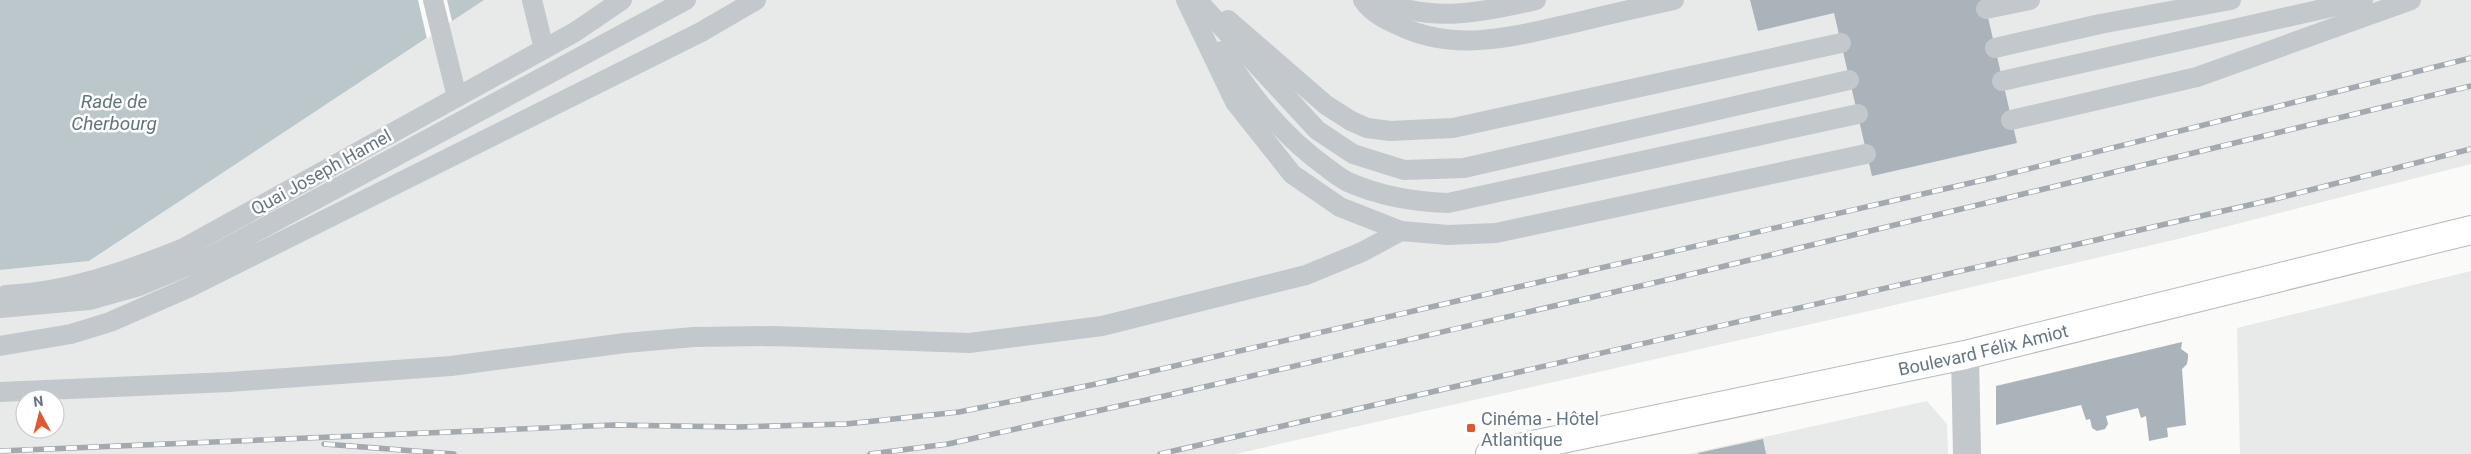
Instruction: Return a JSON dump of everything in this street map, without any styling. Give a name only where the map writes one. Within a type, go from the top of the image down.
[{"type":"main road","name":"Boulevard Félix Amiot","points":[[1490,454],[1965,355],[2471,230]]},
{"type":"street","points":[[1965,355],[1967,454]]},
{"type":"lane","points":[[434,0],[456,97]]},
{"type":"lane","points":[[532,0],[544,49]]},
{"type":"lane","name":"Quai Joseph Hamel","points":[[0,295],[23,294],[79,284],[139,266],[184,248],[575,32],[622,0]]},
{"type":"lane","points":[[0,308],[89,300],[139,286],[209,257],[686,0]]},
{"type":"lane","points":[[0,346],[71,334],[110,322],[190,287],[701,32],[756,0]]},
{"type":"lane","points":[[1186,0],[1235,102],[1259,135],[1292,174],[1340,207],[1401,231],[1448,236],[1496,233],[1866,154]]},
{"type":"lane","points":[[1190,0],[1247,91],[1302,150],[1346,181],[1376,192],[1415,202],[1448,203],[1858,114]]},
{"type":"lane","points":[[1197,0],[1236,45],[1317,130],[1354,154],[1404,170],[1464,168],[1850,80]]},
{"type":"lane","points":[[1205,0],[1326,105],[1351,121],[1367,128],[1390,131],[1453,128],[1841,43]]},
{"type":"lane","points":[[1363,0],[1386,20],[1416,34],[1445,40],[1476,41],[1505,38],[1674,0]]},
{"type":"lane","points":[[1378,0],[1400,9],[1428,14],[1460,14],[1536,0]]},
{"type":"lane","points":[[1986,9],[2030,0]]},
{"type":"lane","points":[[1995,48],[2100,24],[2231,0]]},
{"type":"lane","points":[[2002,81],[2364,0]]},
{"type":"lane","points":[[2011,120],[2197,77],[2411,0]]},
{"type":"lane","points":[[0,392],[229,382],[451,366],[626,343],[694,337],[773,336],[969,343],[1102,326],[1306,275],[1362,252],[1401,231]]},
{"type":"shaded area","points":[[484,0],[2471,0],[2471,164],[2182,238],[1869,311],[1235,454],[0,454],[0,270],[89,261]]},
{"type":"shaded area","points":[[2471,271],[2471,454],[2240,454],[2237,328]]},
{"type":"shaded area","points":[[1927,401],[1947,424],[1948,454],[1688,454]]},
{"type":"water","name":"Rade de Cherbourg","points":[[0,0],[484,0],[89,261],[0,270]]},
{"type":"pier","points":[[418,0],[447,0],[452,21],[427,39]]},
{"type":"building","points":[[1750,0],[1984,0],[2017,143],[1872,176],[1834,13],[1758,31]]},
{"type":"building","points":[[2182,342],[2181,349],[2188,354],[2187,364],[2182,369],[2186,425],[2167,428],[2168,437],[2149,441],[2146,416],[2141,418],[2138,408],[2106,416],[2108,424],[2105,429],[2097,431],[2092,428],[2090,419],[2086,420],[2081,405],[1996,425],[1996,386]]},
{"type":"building","points":[[1763,439],[1766,454],[1698,454],[1698,453]]},
{"type":"railway","points":[[0,451],[614,425],[738,427],[846,424],[959,412],[1096,384],[1992,178],[2471,58]]},
{"type":"railway","points":[[870,454],[948,444],[1178,393],[1675,278],[2471,86]]},
{"type":"railway","points":[[1160,454],[2271,200],[2471,149]]},
{"type":"railway","points":[[324,444],[454,454]]},
{"type":"place","name":"Cinéma - Hôtel Atlantique","points":[[1471,428]]}]
